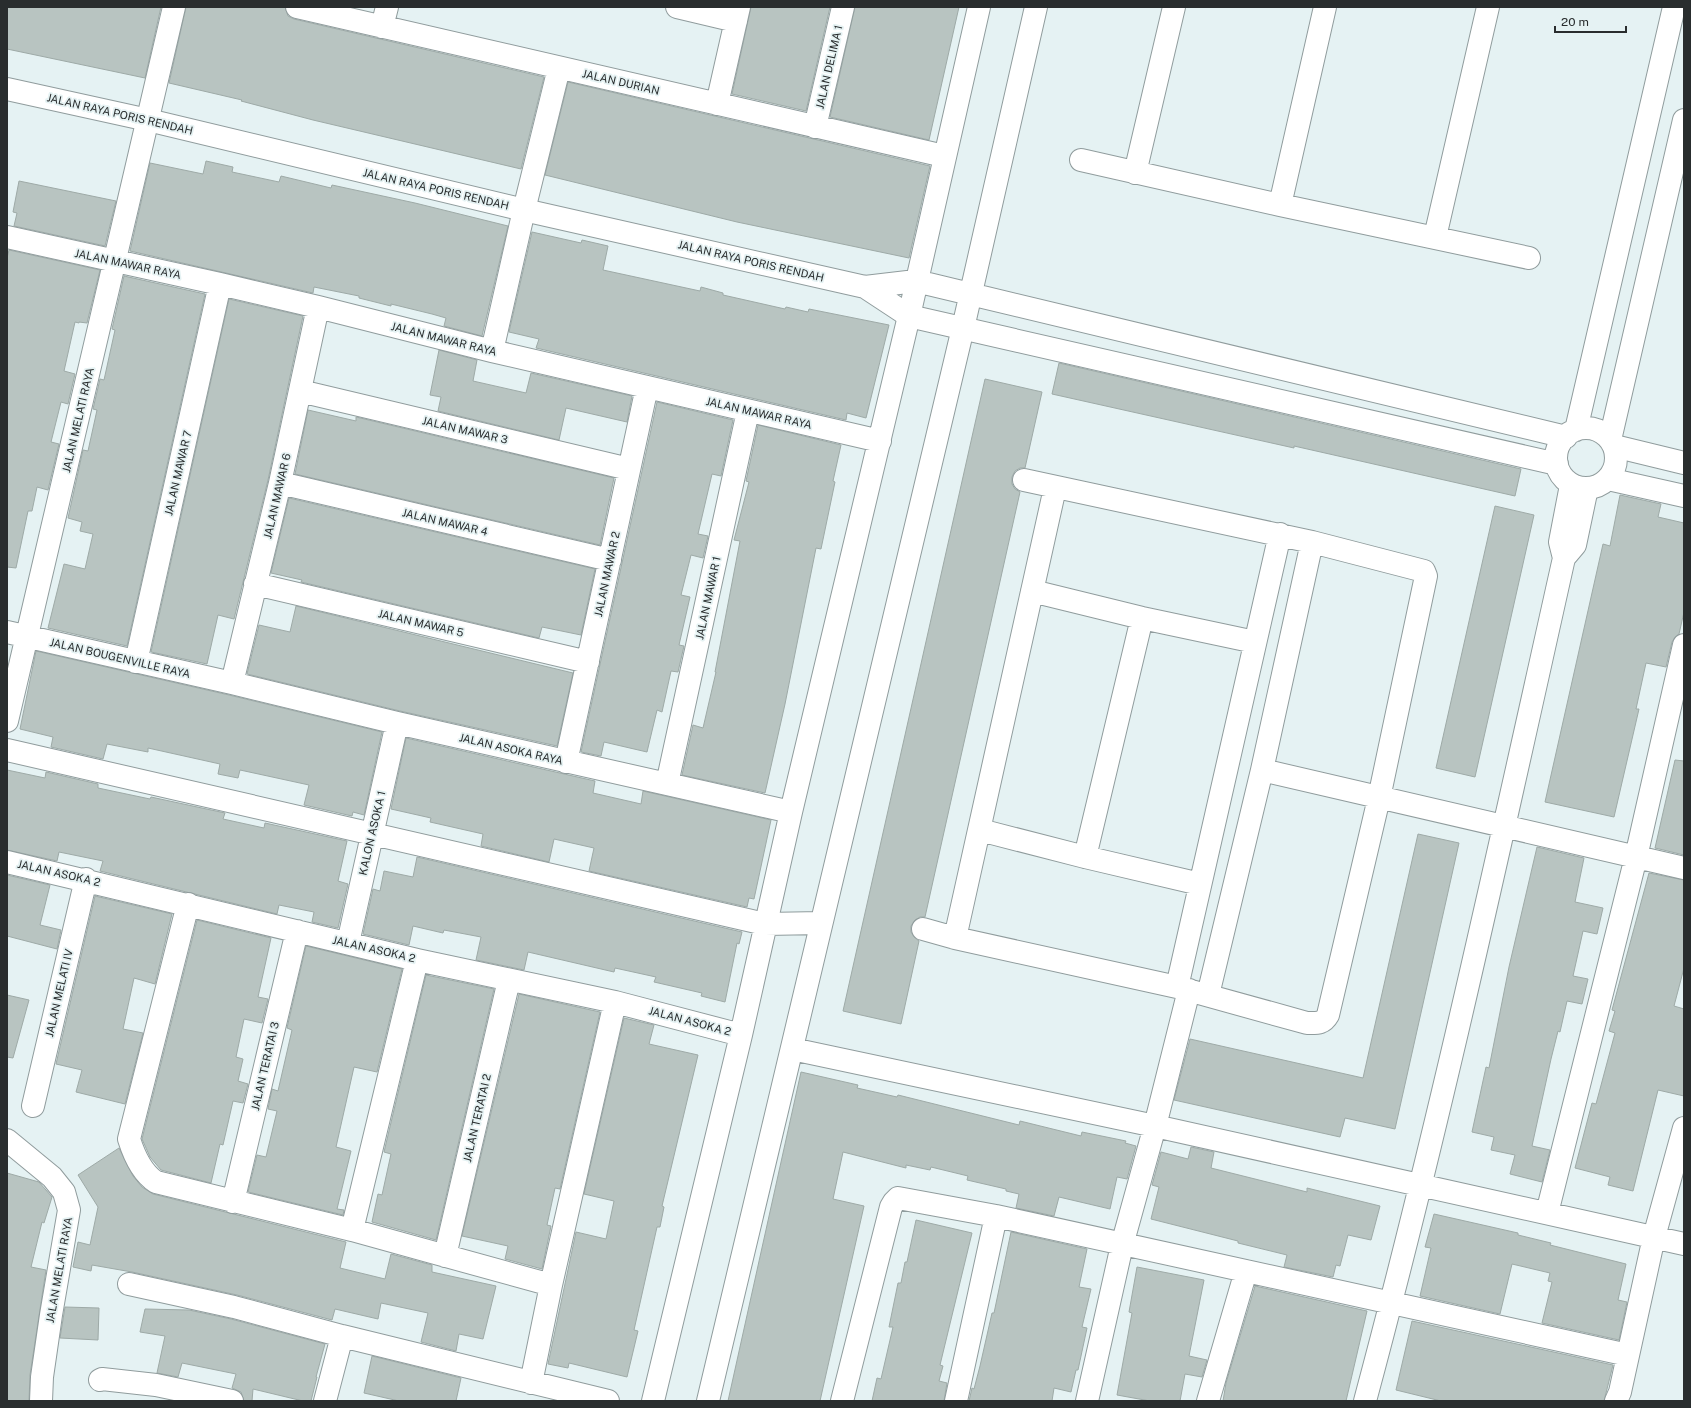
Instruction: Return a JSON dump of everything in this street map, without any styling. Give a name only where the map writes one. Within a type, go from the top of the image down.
[{"type":"street","name":"JALAN MELATI RAYA","points":[[7,721],[17,634],[115,261],[174,7]]},
{"type":"street","name":"JALAN DURIAN","points":[[297,7],[385,17],[559,68],[944,156]]},
{"type":"street","points":[[677,7],[737,14],[717,104]]},
{"type":"street","name":"JALAN DELIMA 1","points":[[815,127],[843,7]]},
{"type":"street","points":[[653,1401],[741,1035],[791,812],[880,441],[979,7]]},
{"type":"street","points":[[708,1401],[971,295],[1036,7]]},
{"type":"street","points":[[1136,173],[1174,7]]},
{"type":"street","points":[[1280,205],[1325,7]]},
{"type":"street","points":[[1435,237],[1488,7]]},
{"type":"street","points":[[1571,433],[1674,7]]},
{"type":"street","points":[[492,351],[524,210],[559,68]]},
{"type":"street","name":"JALAN RAYA PORIS RENDAH","points":[[7,88],[150,114],[524,210],[865,287],[916,281]]},
{"type":"street","points":[[1684,120],[1612,443],[1616,458],[1614,469],[1608,479],[1602,484],[1579,486],[1560,472],[1557,464],[1557,454],[1560,445],[1571,433],[1585,428],[1594,429],[1603,434],[1612,443],[1684,463]]},
{"type":"street","points":[[1081,160],[1280,205],[1529,258]]},
{"type":"street","name":"JALAN MAWAR RAYA","points":[[7,237],[220,284],[492,351],[880,441]]},
{"type":"street","points":[[916,281],[971,295],[1571,433]]},
{"type":"street","name":"JALAN MAWAR 7","points":[[136,662],[220,284]]},
{"type":"street","name":"JALAN RAYA PORIS RENDAH","points":[[865,287],[909,316]]},
{"type":"street","name":"JALAN MAWAR 6","points":[[232,683],[280,483],[318,307]]},
{"type":"street","points":[[909,316],[1557,464]]},
{"type":"street","name":"JALAN MAWAR 2","points":[[566,762],[647,387]]},
{"type":"street","name":"JALAN MAWAR 3","points":[[300,390],[629,469]]},
{"type":"street","name":"JALAN MAWAR 1","points":[[667,784],[748,411]]},
{"type":"street","points":[[1608,479],[1684,496]]},
{"type":"street","points":[[923,929],[955,938],[1191,991],[1307,1023],[1320,1023],[1325,1020],[1330,1007],[1379,798],[1426,573],[1422,569],[1280,534],[1055,488],[1024,480]]},
{"type":"street","name":"JALAN MAWAR 4","points":[[280,483],[610,560]]},
{"type":"street","points":[[1365,1401],[1421,1186],[1564,558],[1575,545],[1579,486]]},
{"type":"street","points":[[955,938],[1055,488]]},
{"type":"street","points":[[1191,991],[1200,884],[1280,534]]},
{"type":"street","points":[[1087,1401],[1122,1245],[1191,991],[1262,770],[1312,542]]},
{"type":"street","name":"JALAN MAWAR 5","points":[[255,584],[588,662]]},
{"type":"street","points":[[1032,591],[1142,618],[1255,642]]},
{"type":"street","points":[[1085,857],[1142,618]]},
{"type":"street","name":"JALAN BOUGENVILLE RAYA","points":[[17,634],[232,683]]},
{"type":"street","points":[[1547,1213],[1636,857],[1684,645]]},
{"type":"street","name":"JALAN ASOKA RAYA","points":[[232,683],[566,762],[791,812]]},
{"type":"street","name":"KALON ASOKA 1","points":[[348,943],[397,723]]},
{"type":"street","points":[[7,750],[765,924],[821,923]]},
{"type":"street","points":[[1262,770],[1684,868]]},
{"type":"street","points":[[980,830],[1200,884]]},
{"type":"street","name":"JALAN ASOKA 2","points":[[7,862],[86,879],[417,960],[615,1002],[741,1035]]},
{"type":"street","name":"JALAN MELATI IV","points":[[33,1106],[86,879]]},
{"type":"street","points":[[188,904],[130,1139],[137,1160],[150,1178],[156,1182],[352,1230],[551,1285]]},
{"type":"street","name":"JALAN TERATAI 3","points":[[233,1202],[297,931]]},
{"type":"street","points":[[352,1230],[417,960]]},
{"type":"street","name":"JALAN TERATAI 2","points":[[445,1256],[509,980]]},
{"type":"street","points":[[530,1383],[615,1002]]},
{"type":"street","points":[[792,1049],[1155,1126],[1684,1244]]},
{"type":"street","points":[[1616,1401],[1620,1392],[1654,1237],[1684,1128]]},
{"type":"street","name":"JALAN MELATI RAYA","points":[[7,1140],[52,1177],[64,1192],[69,1210],[50,1315],[42,1377],[41,1401]]},
{"type":"street","points":[[842,1401],[891,1207],[898,1198],[996,1216],[1246,1272],[1392,1302],[1628,1356]]},
{"type":"street","points":[[956,1401],[996,1216]]},
{"type":"street","points":[[1208,1401],[1246,1272]]},
{"type":"street","points":[[129,1284],[234,1307],[342,1336],[608,1401]]},
{"type":"street","points":[[325,1401],[342,1336]]},
{"type":"street","points":[[100,1380],[156,1385],[228,1400]]},
{"type":"building","points":[[7,7],[161,7],[145,78],[7,49]]},
{"type":"building","points":[[186,7],[285,7],[288,16],[294,19],[544,77],[521,169],[313,120],[241,101],[242,100],[169,83]]},
{"type":"building","points":[[751,7],[830,7],[806,111],[732,94]]},
{"type":"building","points":[[855,7],[959,7],[929,140],[830,117]]},
{"type":"building","points":[[568,82],[930,166],[909,258],[737,222],[545,175]]},
{"type":"building","points":[[206,161],[233,167],[232,172],[279,182],[281,176],[331,188],[332,185],[415,203],[508,226],[482,336],[444,326],[446,318],[391,304],[391,306],[359,298],[359,296],[314,287],[313,293],[130,251],[150,163],[203,174]]},
{"type":"building","points":[[19,181],[116,201],[105,246],[14,226],[17,213],[13,212]]},
{"type":"building","points":[[532,232],[581,243],[582,240],[608,246],[603,270],[700,291],[701,287],[723,293],[723,295],[785,309],[786,307],[808,312],[809,309],[889,325],[866,418],[847,413],[846,420],[536,348],[539,339],[509,332]]},
{"type":"building","points":[[9,250],[100,270],[87,323],[75,322],[64,371],[75,374],[68,404],[61,402],[51,442],[59,444],[48,490],[37,487],[32,511],[28,511],[16,568],[7,567],[7,258]]},
{"type":"building","points":[[124,276],[205,294],[127,646],[48,628],[64,564],[85,569],[93,534],[80,531],[82,522],[68,518],[83,450],[88,451],[97,410],[93,409],[100,379],[104,380],[115,330],[112,329]]},
{"type":"building","points":[[229,299],[303,316],[268,480],[234,619],[218,615],[207,664],[151,652]]},
{"type":"building","points":[[439,350],[477,360],[473,381],[526,393],[531,373],[632,396],[627,422],[566,408],[559,440],[438,411],[441,397],[430,395]]},
{"type":"building","points":[[1059,363],[1521,469],[1515,496],[1294,446],[1294,448],[1052,394]]},
{"type":"building","points":[[985,379],[1042,392],[1025,468],[1020,468],[1015,471],[1012,477],[1012,484],[1015,489],[1020,492],[925,917],[920,917],[915,920],[911,926],[911,932],[919,941],[901,1024],[843,1011]]},
{"type":"building","points":[[657,402],[733,420],[721,476],[712,474],[698,534],[708,536],[703,558],[691,555],[681,595],[690,597],[679,645],[684,646],[678,672],[671,671],[662,712],[657,710],[647,752],[604,742],[601,756],[581,752]]},
{"type":"building","points":[[308,410],[356,421],[356,417],[614,478],[600,545],[295,474]]},
{"type":"building","points":[[758,425],[841,445],[821,549],[816,548],[785,704],[765,793],[682,775],[693,725],[703,728],[716,672],[740,541],[734,540],[749,482],[746,481]]},
{"type":"building","points":[[1620,495],[1661,504],[1658,517],[1684,523],[1684,612],[1679,634],[1672,642],[1666,667],[1646,663],[1636,709],[1639,709],[1614,817],[1545,802],[1603,544],[1610,546]]},
{"type":"building","points":[[289,498],[595,569],[581,635],[542,627],[539,638],[301,582],[302,580],[271,573]]},
{"type":"building","points":[[1495,506],[1534,515],[1475,777],[1436,768]]},
{"type":"building","points":[[296,606],[573,673],[557,746],[400,711],[247,674],[259,625],[290,632]]},
{"type":"building","points":[[36,651],[382,732],[364,815],[353,812],[352,816],[304,805],[309,785],[240,770],[238,778],[218,774],[220,764],[148,748],[148,752],[107,744],[103,759],[51,747],[53,737],[20,729]]},
{"type":"building","points":[[406,738],[595,781],[593,793],[641,804],[643,791],[771,820],[754,899],[749,898],[747,907],[589,871],[594,848],[554,839],[549,862],[481,846],[483,834],[430,822],[431,818],[391,809]]},
{"type":"building","points":[[1675,760],[1684,761],[1684,855],[1655,848]]},
{"type":"building","points":[[7,770],[45,778],[46,772],[98,784],[98,788],[150,799],[151,797],[225,813],[223,819],[264,828],[265,823],[347,841],[338,881],[348,884],[338,928],[312,922],[314,912],[279,905],[277,914],[100,871],[103,861],[59,852],[57,861],[7,850]]},
{"type":"building","points":[[1418,834],[1459,843],[1395,1129],[1345,1118],[1340,1137],[1174,1100],[1190,1039],[1363,1078]]},
{"type":"building","points":[[1537,847],[1584,858],[1575,902],[1603,908],[1597,934],[1583,931],[1573,976],[1588,979],[1582,1004],[1567,1001],[1560,1032],[1558,1031],[1551,1059],[1532,1146],[1550,1150],[1542,1182],[1510,1174],[1515,1155],[1491,1150],[1494,1137],[1472,1132],[1486,1067],[1489,1068],[1509,967]]},
{"type":"building","points":[[417,857],[742,932],[739,944],[737,943],[725,1002],[701,996],[702,993],[654,982],[656,977],[615,968],[614,972],[528,952],[524,970],[476,960],[481,937],[444,930],[443,933],[413,926],[409,945],[363,934],[373,889],[380,891],[384,871],[413,877]]},
{"type":"building","points":[[1649,873],[1684,880],[1684,968],[1674,1006],[1684,1009],[1684,1096],[1658,1090],[1633,1191],[1608,1185],[1610,1177],[1575,1168],[1592,1103],[1596,1104],[1615,1033],[1609,1031],[1615,1011],[1612,1010]]},
{"type":"building","points":[[7,875],[50,885],[40,925],[61,930],[57,949],[7,936]]},
{"type":"building","points":[[95,896],[172,914],[155,984],[134,978],[123,1029],[143,1033],[125,1104],[76,1092],[82,1070],[56,1064]]},
{"type":"building","points":[[197,920],[271,938],[258,997],[268,999],[262,1023],[244,1019],[236,1057],[243,1059],[238,1081],[248,1084],[243,1103],[233,1101],[223,1145],[220,1144],[211,1183],[161,1170],[150,1157],[142,1139]]},
{"type":"building","points":[[306,946],[402,969],[377,1072],[354,1067],[336,1147],[351,1151],[337,1209],[344,1210],[343,1215],[248,1192],[257,1155],[266,1157],[277,1111],[268,1109],[272,1089],[278,1091],[292,1030],[287,1028]]},
{"type":"building","points":[[426,975],[494,989],[436,1240],[372,1222],[378,1194],[382,1195],[391,1154],[384,1152]]},
{"type":"building","points":[[519,994],[600,1012],[560,1189],[555,1188],[547,1225],[551,1226],[542,1269],[505,1259],[508,1246],[462,1236]]},
{"type":"building","points":[[7,995],[29,1000],[13,1058],[7,1057]]},
{"type":"building","points":[[624,1018],[654,1025],[649,1044],[698,1055],[662,1206],[664,1207],[660,1227],[657,1227],[634,1330],[638,1331],[627,1377],[569,1363],[568,1368],[548,1364],[576,1232],[606,1239],[614,1201],[584,1194]]},
{"type":"building","points":[[801,1072],[858,1085],[857,1088],[897,1097],[898,1095],[1019,1125],[1020,1121],[1081,1136],[1082,1132],[1126,1141],[1125,1143],[1136,1146],[1127,1179],[1117,1177],[1110,1209],[1059,1197],[1054,1216],[1016,1208],[1019,1194],[1006,1191],[1006,1189],[967,1180],[968,1176],[931,1167],[930,1170],[906,1165],[906,1168],[843,1152],[833,1199],[864,1206],[820,1401],[728,1401]]},
{"type":"building","points":[[1191,1147],[1214,1152],[1211,1168],[1307,1192],[1307,1188],[1380,1206],[1371,1240],[1348,1235],[1340,1266],[1336,1265],[1333,1277],[1284,1267],[1287,1255],[1151,1219],[1159,1187],[1152,1185],[1161,1152],[1188,1159]]},
{"type":"building","points":[[119,1148],[133,1176],[142,1187],[153,1194],[346,1242],[340,1268],[385,1279],[391,1254],[432,1265],[432,1272],[496,1286],[483,1339],[459,1334],[456,1351],[421,1342],[428,1313],[381,1303],[378,1319],[335,1309],[332,1320],[237,1295],[132,1272],[92,1265],[91,1271],[73,1267],[78,1242],[90,1245],[98,1207],[78,1175]]},
{"type":"building","points":[[7,1173],[39,1182],[52,1197],[44,1223],[42,1222],[31,1267],[46,1270],[30,1375],[29,1401],[7,1401]]},
{"type":"building","points":[[1434,1214],[1518,1233],[1518,1235],[1551,1243],[1550,1245],[1626,1264],[1618,1300],[1627,1302],[1619,1340],[1542,1323],[1552,1282],[1548,1281],[1550,1273],[1512,1264],[1500,1314],[1420,1296],[1431,1248],[1425,1247]]},
{"type":"building","points":[[916,1220],[972,1233],[940,1365],[943,1366],[939,1381],[947,1383],[944,1401],[872,1401],[877,1378],[881,1379],[893,1327],[889,1327],[898,1283],[901,1283],[905,1262],[907,1262]]},
{"type":"building","points":[[1011,1232],[1087,1249],[1079,1287],[1091,1289],[1082,1327],[1087,1328],[1078,1370],[1076,1370],[1071,1392],[1054,1388],[1052,1401],[969,1401],[972,1388],[974,1389],[992,1313],[994,1313]]},
{"type":"building","points":[[1137,1267],[1204,1280],[1189,1356],[1207,1360],[1202,1377],[1185,1374],[1180,1401],[1150,1401],[1117,1395],[1132,1313],[1129,1312]]},
{"type":"building","points":[[1255,1286],[1367,1311],[1346,1401],[1223,1401],[1226,1383]]},
{"type":"building","points":[[65,1307],[99,1308],[98,1340],[60,1338]]},
{"type":"building","points":[[145,1309],[189,1310],[231,1319],[325,1344],[311,1401],[303,1401],[253,1389],[252,1401],[244,1401],[241,1392],[232,1388],[236,1374],[182,1363],[178,1377],[157,1373],[165,1336],[140,1332]]},
{"type":"building","points":[[1412,1321],[1613,1365],[1604,1401],[1441,1401],[1396,1390]]},
{"type":"building","points":[[372,1356],[461,1378],[456,1401],[399,1401],[364,1393]]}]
